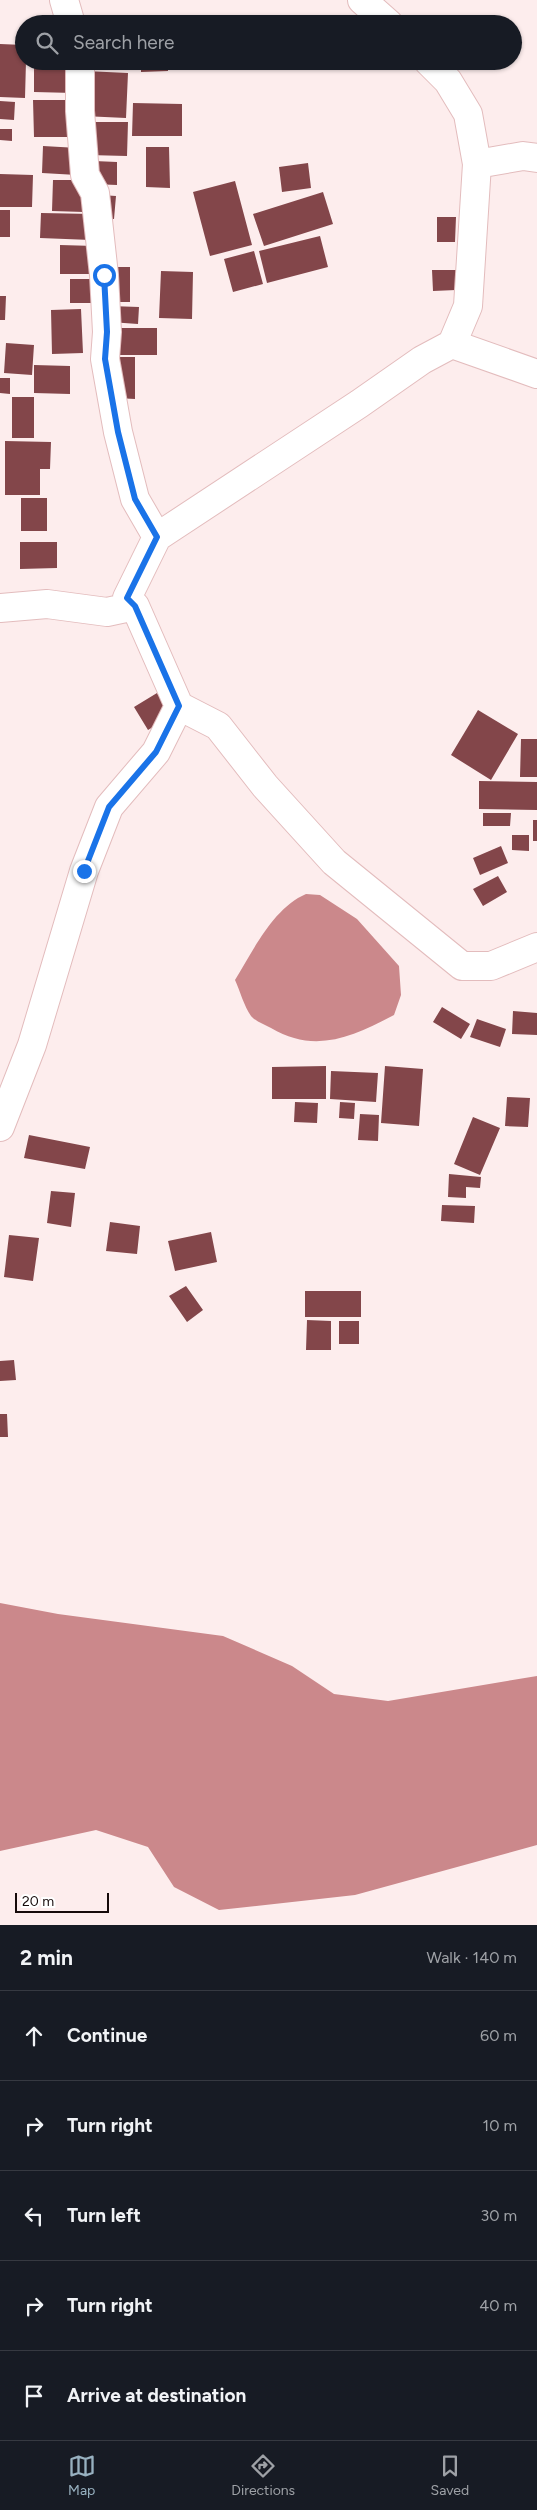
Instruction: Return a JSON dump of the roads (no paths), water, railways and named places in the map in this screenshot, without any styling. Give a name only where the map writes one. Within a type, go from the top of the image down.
[{"type":"street","points":[[64,0],[68,15]]},
{"type":"street","points":[[362,0],[379,15]]},
{"type":"street","points":[[80,70],[80,111],[85,175],[95,193],[104,275],[107,332],[105,359],[118,432],[135,499],[157,537]]},
{"type":"street","points":[[437,70],[448,81],[468,114],[477,164],[468,306],[452,344],[422,360],[359,404],[157,537],[127,598],[135,606],[179,706],[218,726],[265,786],[334,862],[462,966],[492,966],[537,947]]},
{"type":"street","points":[[477,164],[523,156],[537,158]]},
{"type":"street","points":[[452,344],[537,374]]},
{"type":"street","points":[[0,608],[47,604],[107,612],[135,606]]},
{"type":"street","points":[[0,1127],[32,1045],[84,871],[109,807],[156,752],[179,706]]}]
